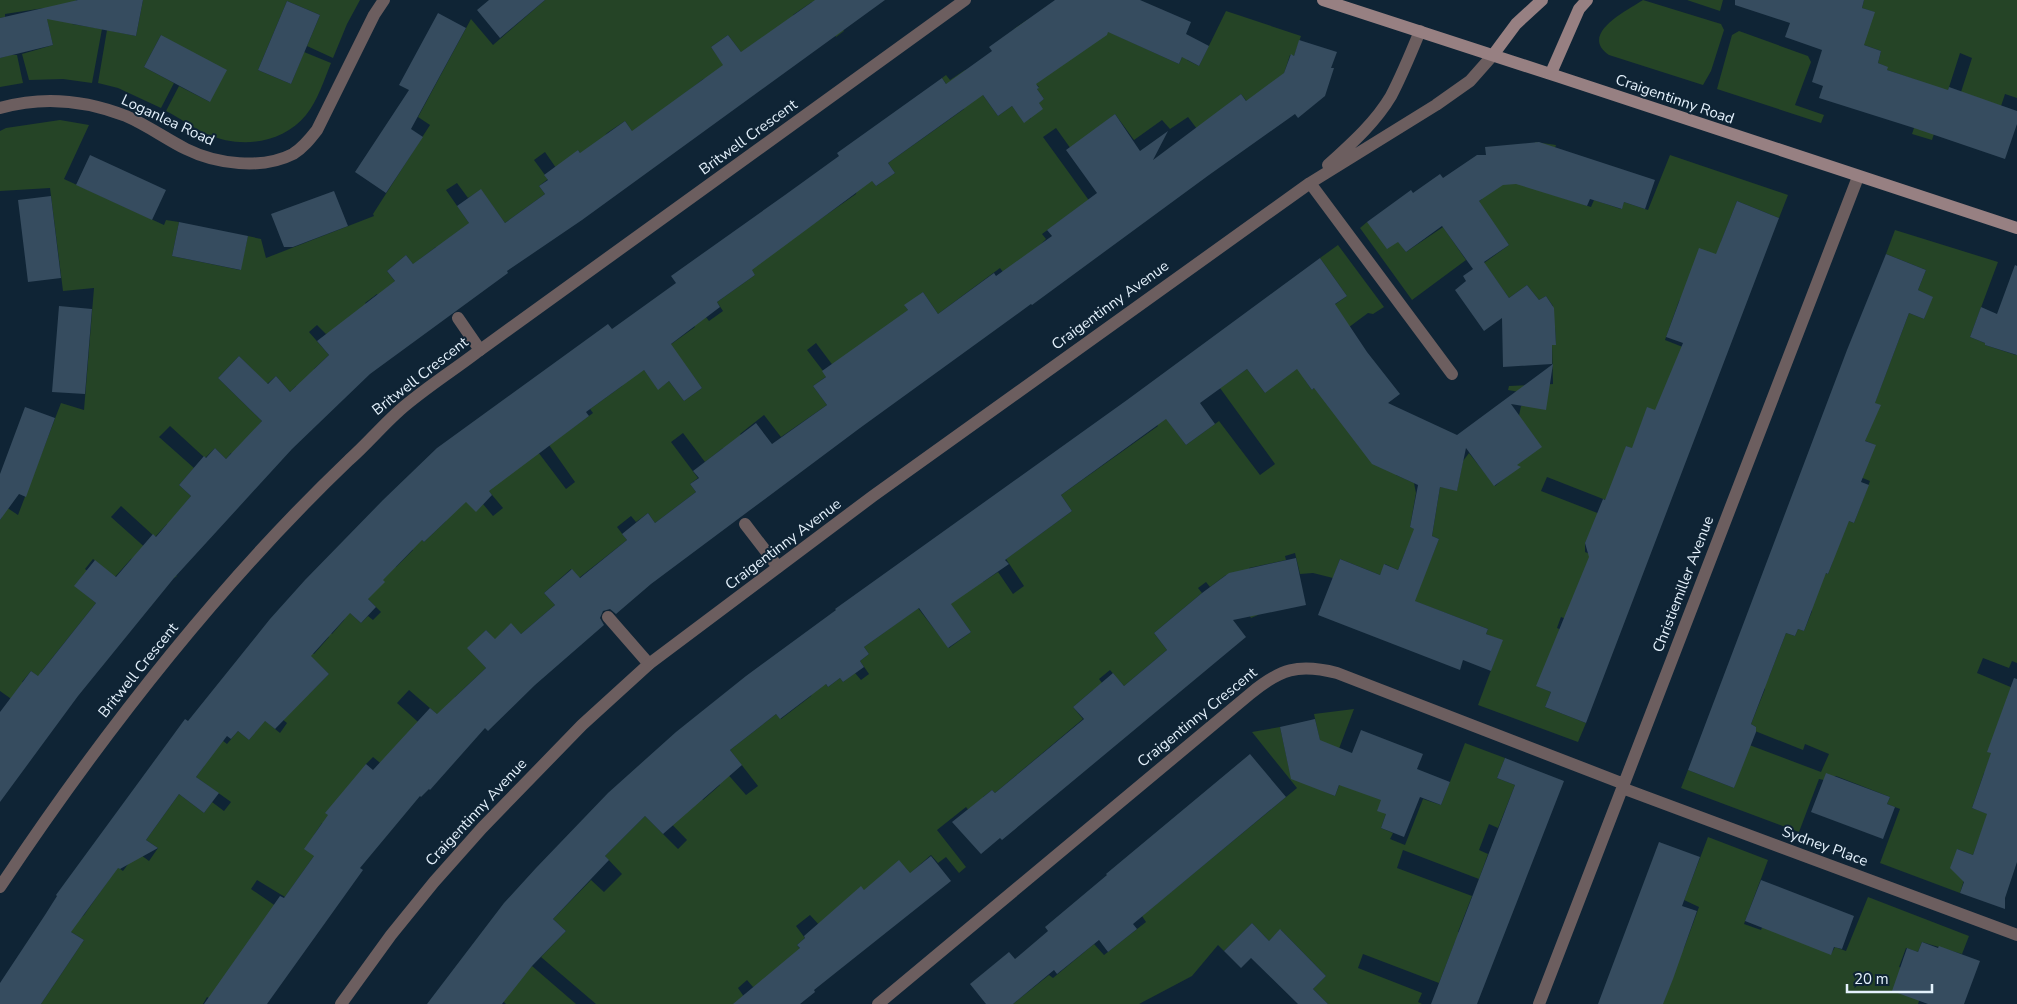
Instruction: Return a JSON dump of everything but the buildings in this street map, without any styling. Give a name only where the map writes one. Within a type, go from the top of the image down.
[{"type":"street","name":"Loganlea Road","points":[[0,108],[24,101],[73,102],[102,108],[126,116],[187,149],[206,157],[243,163],[279,159],[294,154],[308,142],[317,130],[374,15],[384,0]]},
{"type":"street","name":"Britwell Crescent","points":[[0,887],[65,792],[122,716],[233,580],[318,488],[380,428],[424,391],[480,350],[965,0]]},
{"type":"street","name":"Craigentinny Road","points":[[1323,0],[1551,73],[1680,118],[2017,228]]},
{"type":"street","name":"Craigentinny Avenue","points":[[341,1004],[391,935],[476,834],[582,725],[650,664],[778,566],[1310,183],[1436,105],[1470,81],[1516,24],[1542,0]]},
{"type":"street","points":[[1551,73],[1579,8],[1587,0]]},
{"type":"street","name":"Craigentinny Avenue","points":[[1310,183],[1364,131],[1390,97],[1420,32]]},
{"type":"street","name":"Christiemiller Avenue","points":[[1539,1004],[1858,176]]},
{"type":"street","points":[[1310,183],[1452,374]]},
{"type":"street","points":[[458,318],[480,350]]},
{"type":"street","points":[[745,524],[778,566]]},
{"type":"street","points":[[608,617],[650,664]]},
{"type":"street","name":"Craigentinny Crescent","points":[[878,1004],[1269,678],[1286,671],[1320,668],[1337,673],[1623,786]]},
{"type":"street","name":"Sydney Place","points":[[1623,786],[2017,935]]},
{"type":"green space","points":[[0,0],[76,0],[72,24],[102,29],[92,83],[63,79],[29,80],[22,54],[53,45],[44,8],[5,14],[5,17],[0,18]]},
{"type":"green space","points":[[143,0],[360,0],[347,24],[333,58],[307,46],[320,15],[287,1],[258,70],[291,84],[304,52],[331,63],[314,103],[296,125],[273,138],[246,142],[220,139],[207,134],[166,111],[179,86],[210,102],[161,35],[144,67],[174,83],[161,108],[118,88],[98,83],[107,30],[136,36]]},
{"type":"green space","points":[[545,0],[821,0],[844,31],[836,37],[812,2],[793,15],[795,19],[766,85],[728,35],[711,47],[726,68],[702,80],[634,134],[625,121],[607,133],[586,161],[578,150],[563,178],[545,152],[534,160],[548,179],[539,186],[545,194],[505,223],[481,190],[468,198],[457,183],[446,190],[481,240],[440,252],[436,247],[420,259],[432,276],[419,272],[406,255],[387,271],[405,294],[388,308],[377,294],[365,303],[380,318],[326,334],[317,325],[309,332],[329,355],[314,369],[316,372],[299,389],[296,386],[290,392],[276,376],[267,384],[239,356],[218,378],[262,421],[234,455],[231,453],[226,459],[215,448],[205,458],[170,426],[159,437],[194,468],[179,485],[191,496],[170,525],[167,524],[155,537],[121,506],[111,517],[177,576],[174,578],[146,553],[131,559],[115,577],[93,559],[85,569],[143,615],[84,574],[75,586],[96,603],[41,672],[74,697],[71,701],[31,671],[22,682],[29,687],[17,703],[0,691],[0,520],[2,517],[0,503],[18,515],[61,403],[84,410],[94,288],[63,291],[50,188],[0,191],[0,131],[6,128],[60,120],[89,125],[64,179],[164,225],[166,220],[179,222],[172,256],[240,270],[248,236],[261,239],[266,258],[374,216],[373,214],[430,125],[418,117],[471,19],[493,45]]},
{"type":"green space","points":[[1643,0],[1721,24],[1724,30],[1711,71],[1703,85],[1609,55],[1601,47],[1599,39],[1602,31],[1609,23]]},
{"type":"green space","points":[[1687,0],[1723,0],[1720,11]]},
{"type":"green space","points":[[1864,0],[2017,0],[2017,98],[2005,94],[2001,106],[1961,92],[1972,58],[1960,53],[1932,140],[1912,134],[1916,122],[1919,81],[1887,70],[1887,67],[1878,63],[1881,51],[1853,41],[1874,12],[1862,8]]},
{"type":"green space","points":[[1226,11],[1301,36],[1294,56],[1290,55],[1279,89],[1252,108],[1241,94],[1227,105],[1206,141],[1188,117],[1170,129],[1162,120],[1134,140],[1115,114],[1071,149],[1056,128],[1043,137],[1101,217],[1079,207],[1042,234],[1046,239],[1011,283],[1000,268],[938,314],[923,292],[905,306],[936,348],[849,387],[816,343],[807,350],[827,376],[813,386],[827,405],[781,437],[764,415],[740,434],[752,451],[723,448],[705,462],[683,433],[671,442],[698,478],[690,484],[696,492],[655,523],[648,513],[636,522],[631,516],[617,527],[627,540],[579,578],[571,569],[544,593],[555,605],[521,634],[511,624],[496,641],[486,630],[468,648],[486,668],[455,697],[460,734],[409,690],[397,703],[427,730],[402,781],[373,757],[366,764],[358,841],[353,848],[322,823],[314,835],[314,856],[285,897],[257,880],[251,889],[299,922],[220,1004],[207,997],[203,1004],[41,1004],[84,940],[68,930],[84,915],[108,881],[110,862],[123,871],[137,852],[149,861],[158,848],[146,840],[179,794],[204,813],[212,802],[224,811],[231,802],[196,777],[204,766],[213,733],[227,744],[238,731],[249,740],[260,726],[253,711],[280,733],[287,723],[261,702],[309,694],[329,674],[301,647],[314,654],[329,637],[318,627],[321,624],[332,634],[344,620],[347,610],[361,623],[368,616],[373,620],[381,612],[357,588],[385,557],[396,567],[413,550],[389,525],[412,530],[424,542],[446,521],[434,509],[464,499],[483,504],[493,516],[503,508],[477,477],[538,452],[566,489],[575,482],[549,445],[593,413],[590,409],[622,386],[633,355],[658,389],[669,381],[684,401],[702,388],[670,345],[695,327],[670,292],[702,312],[709,321],[723,311],[717,302],[755,275],[742,257],[809,227],[856,194],[861,166],[876,186],[895,173],[888,163],[964,109],[942,78],[946,75],[950,80],[965,70],[998,116],[1012,106],[1024,122],[1031,118],[1027,111],[1044,99],[1037,89],[1039,87],[1037,85],[1034,87],[1014,29],[1027,20],[1096,26],[1179,64],[1190,39],[1195,42],[1187,60],[1199,66]]},
{"type":"green space","points":[[1739,31],[1808,56],[1811,62],[1795,105],[1824,115],[1821,123],[1717,89],[1732,35]]},
{"type":"green space","points":[[17,55],[23,83],[0,87],[0,58]]},
{"type":"green space","points":[[1535,142],[1556,145],[1541,191],[1591,207],[1594,200],[1621,209],[1624,202],[1648,210],[1670,155],[1788,195],[1779,218],[1737,201],[1721,242],[1729,246],[1679,301],[1665,340],[1703,355],[1641,452],[1626,446],[1621,506],[1547,477],[1541,491],[1600,514],[1585,543],[1585,552],[1620,566],[1597,631],[1561,617],[1557,628],[1573,635],[1537,686],[1551,692],[1545,707],[1586,723],[1578,742],[1478,705],[1502,641],[1486,634],[1488,629],[1414,601],[1439,539],[1432,536],[1440,487],[1457,490],[1463,461],[1469,453],[1495,486],[1506,477],[1521,406],[1548,397],[1508,390],[1509,386],[1553,384],[1552,345],[1556,345],[1555,327],[1546,310],[1553,306],[1546,296],[1539,300],[1527,285],[1509,298],[1484,263],[1509,245],[1501,234],[1457,217],[1482,199],[1460,167],[1538,181]]},
{"type":"green space","points":[[1367,222],[1398,241],[1406,252],[1443,227],[1466,260],[1412,300],[1360,228]]},
{"type":"green space","points":[[1895,230],[1998,262],[1970,337],[1985,343],[1985,345],[2016,355],[2017,352],[2017,663],[2012,661],[2009,668],[1983,658],[1977,673],[2013,688],[2008,759],[1984,773],[1972,808],[1988,814],[1973,855],[1957,849],[1966,874],[1960,893],[1880,863],[1900,809],[1887,804],[1890,797],[1836,776],[1824,780],[1819,779],[1799,832],[1681,788],[1688,770],[1734,788],[1744,743],[1821,772],[1829,754],[1805,744],[1803,750],[1755,731],[1756,727],[1751,724],[1765,689],[1752,671],[1769,677],[1786,633],[1795,636],[1798,629],[1804,631],[1812,611],[1811,568],[1828,574],[1833,561],[1791,498],[1854,523],[1870,481],[1829,464],[1875,445],[1861,439],[1909,313],[1924,319],[1932,297],[1918,290],[1926,270],[1886,254]]},
{"type":"green space","points":[[1338,245],[1384,307],[1373,314],[1368,313],[1329,342],[1305,380],[1312,390],[1332,375],[1402,461],[1396,475],[1414,483],[1416,493],[1410,527],[1427,534],[1419,554],[1406,550],[1398,570],[1385,564],[1380,575],[1340,559],[1333,578],[1313,573],[1300,574],[1295,553],[1285,556],[1286,560],[1249,568],[1258,615],[1251,618],[1226,575],[1210,587],[1206,582],[1198,588],[1202,593],[1154,633],[1167,650],[1124,686],[1110,670],[1099,679],[1122,708],[1093,690],[1073,707],[1083,719],[995,793],[992,790],[983,797],[991,839],[966,807],[937,830],[966,867],[959,873],[946,857],[938,863],[931,855],[876,903],[861,887],[820,926],[810,915],[796,926],[805,938],[797,945],[816,969],[753,987],[747,980],[738,988],[749,1004],[596,1004],[541,957],[566,931],[553,919],[591,880],[604,892],[622,874],[605,856],[645,816],[678,849],[687,840],[660,812],[690,786],[703,800],[720,785],[717,762],[746,795],[758,786],[730,750],[776,714],[781,719],[811,696],[818,674],[828,687],[840,678],[843,682],[855,673],[861,680],[869,674],[860,661],[869,654],[864,647],[918,608],[949,648],[971,632],[941,591],[973,568],[983,582],[998,572],[1013,594],[1024,586],[1006,559],[1072,511],[1061,495],[1158,426],[1148,412],[1157,406],[1186,445],[1219,421],[1260,475],[1275,464],[1220,388],[1247,369],[1265,393],[1313,320],[1347,296],[1320,258]]},
{"type":"green space","points":[[1354,709],[1323,791],[1335,796],[1343,775],[1385,791],[1386,814],[1381,828],[1393,833],[1390,839],[1405,845],[1423,799],[1441,805],[1465,743],[1505,758],[1497,778],[1515,785],[1498,828],[1489,824],[1479,850],[1488,854],[1479,879],[1403,850],[1397,868],[1472,896],[1458,932],[1480,940],[1476,950],[1455,942],[1439,983],[1363,954],[1358,968],[1422,993],[1418,1002],[1422,1004],[1328,1004],[1313,989],[1326,976],[1281,930],[1269,941],[1252,923],[1224,951],[1218,945],[1192,976],[1139,1004],[1013,1004],[1049,975],[1053,978],[1094,944],[1104,955],[1146,922],[1142,916],[1297,788],[1252,732],[1280,727],[1289,768],[1324,759],[1314,714]]},
{"type":"green space","points":[[1708,837],[1768,860],[1744,924],[1761,930],[1765,921],[1831,954],[1835,947],[1846,951],[1868,897],[1969,936],[1962,954],[1922,942],[1918,952],[1906,948],[1899,967],[1928,977],[1918,1004],[1644,1004],[1684,948],[1699,907],[1684,900]]},
{"type":"green space","points":[[532,966],[576,1004],[506,1004],[495,993]]}]
